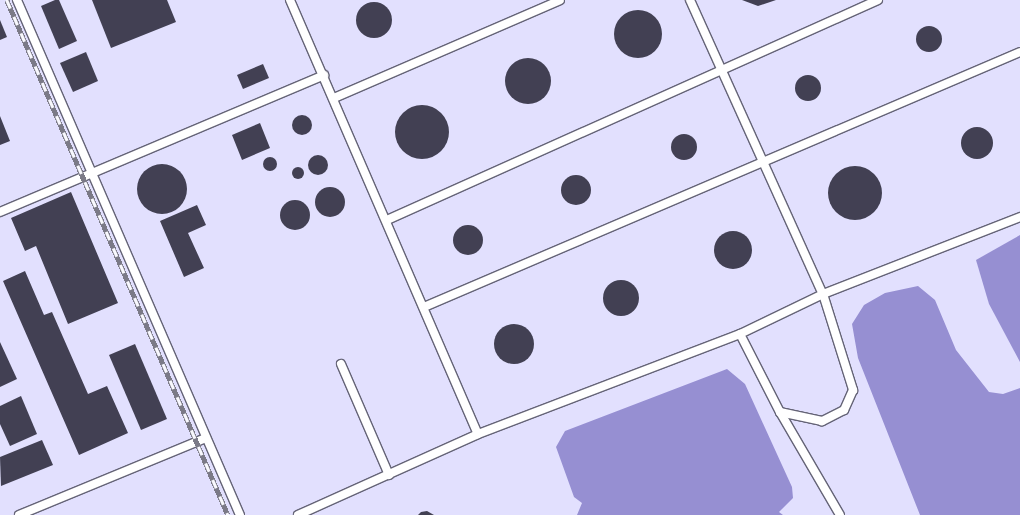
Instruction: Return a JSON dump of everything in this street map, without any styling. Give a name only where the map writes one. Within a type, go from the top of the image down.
[{"type":"lane","points":[[17,0],[94,174],[240,515]]},
{"type":"lane","points":[[290,0],[387,220],[478,434]]},
{"type":"lane","points":[[334,98],[560,0]]},
{"type":"lane","points":[[690,0],[823,294],[853,390],[844,410],[822,420],[780,412]]},
{"type":"lane","points":[[387,220],[721,68],[878,0]]},
{"type":"lane","points":[[424,307],[762,160],[1020,52]]},
{"type":"lane","points":[[0,212],[94,174],[324,75]]},
{"type":"lane","points":[[298,515],[390,475],[478,434],[740,334],[823,294],[1020,217]]},
{"type":"lane","points":[[740,334],[780,412],[840,515]]},
{"type":"lane","points":[[341,364],[390,475]]},
{"type":"lane","points":[[19,515],[206,438]]},
{"type":"shaded area","points":[[0,0],[1020,0],[1020,515],[0,515]]},
{"type":"shaded area","points":[[1020,235],[1020,362],[989,304],[976,260]]},
{"type":"shaded area","points":[[918,286],[935,300],[956,350],[989,392],[1003,394],[1020,388],[1020,515],[920,515],[858,358],[852,324],[864,305],[885,293]]},
{"type":"shaded area","points":[[727,369],[745,384],[792,487],[793,498],[779,512],[783,515],[577,515],[582,503],[574,497],[556,447],[565,431]]},
{"type":"building","points":[[55,0],[59,0],[77,41],[59,49],[41,6]]},
{"type":"building","points":[[92,0],[167,0],[176,22],[111,48]]},
{"type":"building","points":[[742,0],[776,0],[758,6]]},
{"type":"building","points":[[374,2],[384,5],[389,10],[392,20],[389,30],[384,35],[374,38],[364,35],[359,30],[356,20],[359,10],[364,5]]},
{"type":"building","points":[[633,10],[643,10],[655,17],[662,29],[662,39],[655,51],[643,58],[633,58],[625,54],[618,47],[614,39],[614,29],[618,21],[625,14]]},
{"type":"building","points":[[0,20],[7,37],[0,40]]},
{"type":"building","points":[[929,26],[938,30],[942,39],[938,48],[929,52],[920,48],[916,39],[920,30]]},
{"type":"building","points":[[86,52],[98,81],[73,92],[60,63]]},
{"type":"building","points":[[523,58],[533,58],[541,62],[547,68],[551,76],[551,86],[547,94],[541,100],[533,104],[523,104],[515,100],[509,94],[505,86],[505,76],[509,68],[515,62]]},
{"type":"building","points":[[263,64],[269,78],[243,89],[237,75]]},
{"type":"building","points":[[808,75],[817,79],[821,88],[817,97],[808,101],[799,97],[795,88],[799,79]]},
{"type":"building","points":[[417,105],[427,105],[437,109],[445,117],[449,127],[449,137],[445,147],[437,155],[427,159],[417,159],[407,155],[399,147],[395,137],[395,127],[399,117],[407,109]]},
{"type":"building","points":[[302,115],[309,118],[312,125],[309,132],[302,135],[295,132],[292,125],[295,118]]},
{"type":"building","points":[[0,116],[10,141],[0,145]]},
{"type":"building","points":[[260,123],[270,148],[242,160],[232,135]]},
{"type":"building","points":[[980,127],[986,129],[991,134],[993,143],[991,152],[986,157],[974,159],[968,157],[963,152],[961,140],[963,134],[968,129]]},
{"type":"building","points":[[684,134],[693,138],[697,147],[693,156],[684,160],[675,156],[671,147],[675,138]]},
{"type":"building","points":[[318,155],[325,158],[328,165],[325,172],[318,175],[311,172],[308,165],[311,158]]},
{"type":"building","points":[[267,157],[273,157],[277,161],[277,167],[273,171],[267,171],[263,167],[263,161]]},
{"type":"building","points":[[157,164],[167,164],[180,171],[187,184],[187,194],[180,207],[167,214],[157,214],[148,210],[141,203],[137,194],[137,184],[141,175],[148,168]]},
{"type":"building","points":[[850,166],[860,166],[870,170],[878,178],[882,188],[882,198],[878,208],[870,216],[860,220],[850,220],[840,216],[832,208],[828,198],[828,188],[832,178],[840,170]]},
{"type":"building","points":[[300,167],[303,168],[303,178],[296,179],[293,178],[292,171],[293,168]]},
{"type":"building","points":[[576,175],[582,176],[590,184],[590,196],[582,204],[576,205],[570,204],[562,196],[561,190],[562,184],[570,176]]},
{"type":"building","points":[[330,187],[341,191],[345,202],[341,213],[330,217],[319,213],[315,202],[319,191]]},
{"type":"building","points":[[71,192],[118,303],[68,324],[36,246],[25,251],[11,218]]},
{"type":"building","points":[[295,200],[306,204],[310,215],[306,226],[295,230],[284,226],[280,215],[284,204]]},
{"type":"building","points":[[197,205],[206,225],[188,233],[204,268],[184,277],[160,221]]},
{"type":"building","points":[[468,225],[479,229],[483,240],[479,251],[468,255],[457,251],[453,240],[457,229]]},
{"type":"building","points":[[733,231],[746,237],[752,250],[746,263],[733,269],[720,263],[714,250],[720,237]]},
{"type":"building","points":[[25,271],[44,315],[52,312],[88,394],[107,386],[128,433],[79,455],[3,281]]},
{"type":"building","points":[[625,280],[634,285],[638,291],[638,305],[634,311],[625,316],[617,316],[608,311],[604,305],[603,294],[608,285],[614,281]]},
{"type":"building","points":[[514,324],[528,330],[534,344],[528,358],[514,364],[500,358],[494,344],[500,330]]},
{"type":"building","points":[[0,342],[17,379],[0,387]]},
{"type":"building","points":[[135,344],[167,419],[141,430],[109,355]]},
{"type":"building","points":[[21,396],[37,434],[10,446],[0,424],[0,406]]},
{"type":"building","points":[[42,440],[53,465],[1,486],[0,457]]},
{"type":"building","points":[[427,511],[434,515],[418,515],[421,512]]},
{"type":"railway","points":[[7,0],[228,515]]}]
